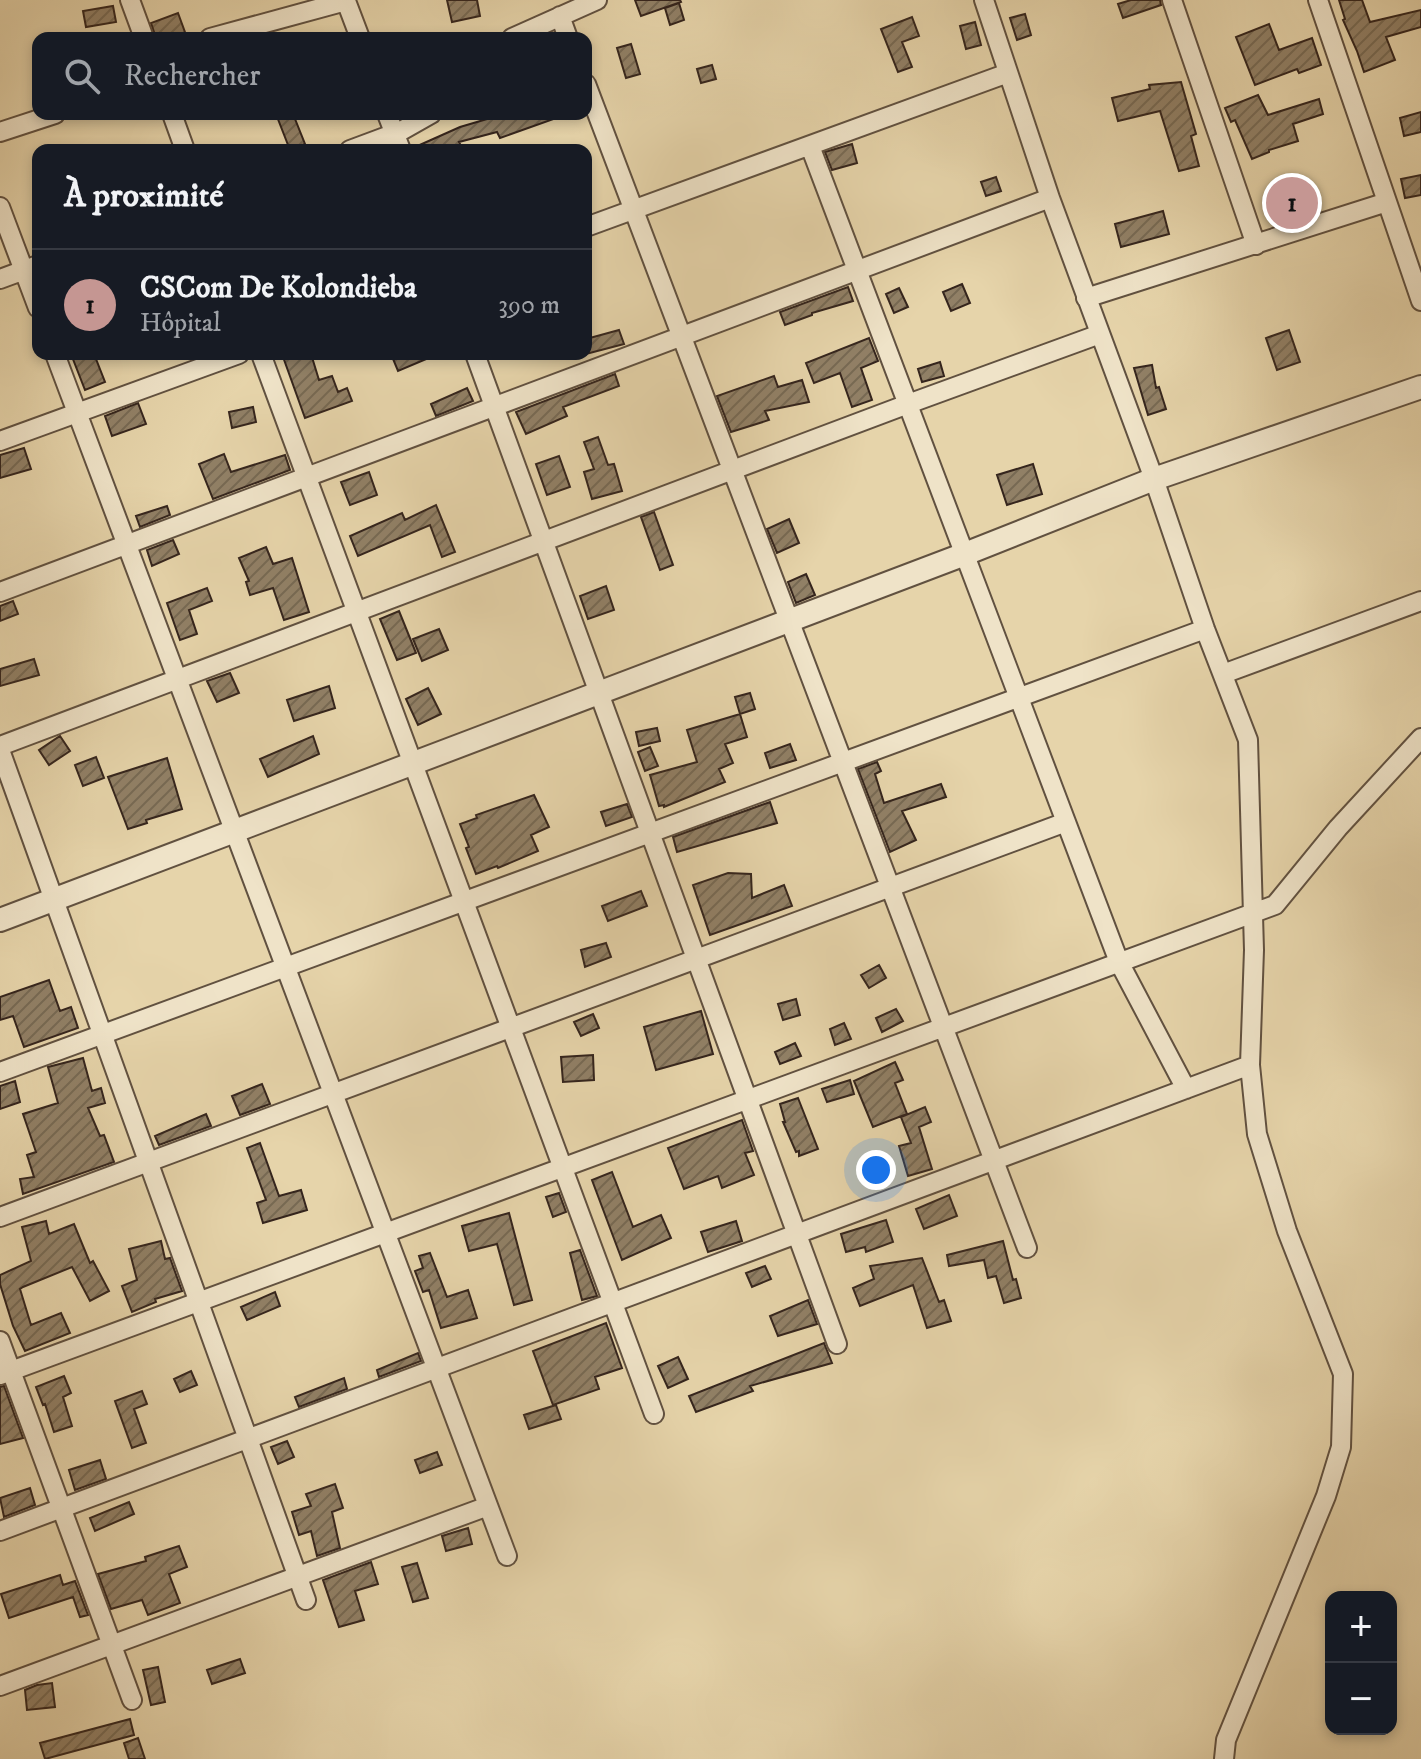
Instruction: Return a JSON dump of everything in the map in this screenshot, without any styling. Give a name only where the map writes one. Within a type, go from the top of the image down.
[{"type":"street","points":[[130,0],[142,32]]},
{"type":"street","points":[[984,0],[1050,198],[1248,740],[1254,950],[1250,1065],[1257,1134],[1287,1231],[1343,1374],[1341,1447],[1326,1496],[1226,1740],[1224,1759]]},
{"type":"street","points":[[1318,0],[1421,301]]},
{"type":"street","points":[[232,32],[346,1],[358,32]]},
{"type":"street","points":[[525,32],[592,1]]},
{"type":"street","points":[[1179,2],[1256,245]]},
{"type":"street","points":[[560,16],[566,32]]},
{"type":"street","points":[[592,225],[1008,73]]},
{"type":"street","points":[[592,100],[1027,1248]]},
{"type":"street","points":[[0,132],[37,120]]},
{"type":"street","points":[[174,120],[183,144]]},
{"type":"street","points":[[389,120],[398,142],[424,120]]},
{"type":"street","points":[[810,146],[1119,962],[1186,1089]]},
{"type":"street","points":[[0,592],[1050,198]]},
{"type":"street","points":[[1086,298],[1387,202]]},
{"type":"street","points":[[0,207],[31,268],[0,279]]},
{"type":"street","points":[[306,1600],[0,748],[1100,334]]},
{"type":"street","points":[[57,360],[507,1556]]},
{"type":"street","points":[[0,441],[223,360]]},
{"type":"street","points":[[263,360],[654,1414]]},
{"type":"street","points":[[477,360],[837,1344]]},
{"type":"street","points":[[0,920],[965,554],[1154,479],[1421,387]]},
{"type":"street","points":[[1223,674],[1421,601]]},
{"type":"street","points":[[0,1072],[1205,629]]},
{"type":"street","points":[[6,1373],[1275,905],[1338,828],[1421,738]]},
{"type":"street","points":[[0,1217],[1066,822]]},
{"type":"street","points":[[0,1531],[1250,1065]]},
{"type":"street","points":[[0,1341],[6,1373],[61,1508],[132,1700]]},
{"type":"street","points":[[0,1686],[480,1509]]},
{"type":"building","points":[[447,0],[477,0],[480,16],[452,22]]},
{"type":"building","points":[[635,0],[680,0],[681,2],[641,16]]},
{"type":"building","points":[[1131,0],[1160,0],[1161,5],[1123,18],[1118,4]]},
{"type":"building","points":[[1339,0],[1362,0],[1370,22],[1421,10],[1421,27],[1386,37],[1395,60],[1364,72],[1343,20]]},
{"type":"building","points":[[679,3],[684,20],[670,25],[665,8]]},
{"type":"building","points":[[113,6],[116,22],[86,27],[83,11]]},
{"type":"building","points":[[178,13],[185,32],[154,32],[151,23]]},
{"type":"building","points":[[1025,14],[1031,35],[1017,40],[1010,18]]},
{"type":"building","points":[[912,17],[919,36],[902,42],[912,67],[898,72],[881,29]]},
{"type":"building","points":[[975,22],[981,45],[966,49],[960,26]]},
{"type":"building","points":[[1269,24],[1279,50],[1312,38],[1321,65],[1299,73],[1297,69],[1255,85],[1236,37]]},
{"type":"building","points":[[631,44],[640,74],[626,78],[617,48]]},
{"type":"building","points":[[712,65],[716,79],[701,83],[697,69]]},
{"type":"building","points":[[1181,82],[1196,134],[1191,136],[1199,166],[1179,171],[1160,111],[1118,121],[1112,98],[1150,89],[1149,85]]},
{"type":"building","points":[[1258,95],[1268,115],[1319,99],[1323,114],[1293,124],[1298,141],[1252,159],[1235,120],[1231,122],[1225,108]]},
{"type":"building","points":[[1421,112],[1421,132],[1404,136],[1400,118]]},
{"type":"building","points":[[278,120],[295,120],[305,144],[288,144]]},
{"type":"building","points":[[484,120],[551,120],[500,138],[497,132],[460,144],[422,144]]},
{"type":"building","points":[[852,144],[857,163],[832,170],[825,152]]},
{"type":"building","points":[[1421,175],[1421,195],[1405,198],[1401,179]]},
{"type":"building","points":[[996,177],[1001,191],[986,196],[981,182]]},
{"type":"building","points":[[1163,211],[1169,234],[1121,247],[1115,224]]},
{"type":"building","points":[[962,284],[970,303],[951,311],[943,292]]},
{"type":"building","points":[[848,287],[853,301],[785,325],[780,312]]},
{"type":"building","points":[[899,288],[908,307],[894,313],[886,294]]},
{"type":"building","points":[[619,330],[624,344],[592,352],[592,337]]},
{"type":"building","points":[[1289,330],[1300,362],[1277,370],[1266,338]]},
{"type":"building","points":[[869,338],[878,361],[861,368],[872,400],[852,407],[840,373],[814,383],[806,363]]},
{"type":"building","points":[[73,360],[96,360],[105,382],[85,390]]},
{"type":"building","points":[[284,360],[313,360],[319,380],[332,376],[338,392],[347,388],[352,401],[305,418]]},
{"type":"building","points":[[393,360],[424,360],[398,371]]},
{"type":"building","points":[[940,362],[944,376],[922,382],[918,369]]},
{"type":"building","points":[[1152,365],[1156,388],[1159,387],[1166,409],[1148,415],[1134,368]]},
{"type":"building","points":[[615,374],[619,386],[563,407],[567,416],[526,434],[516,412]]},
{"type":"building","points":[[774,376],[778,387],[802,380],[809,402],[765,411],[769,420],[731,432],[717,396]]},
{"type":"building","points":[[467,388],[473,401],[436,416],[431,404]]},
{"type":"building","points":[[138,403],[146,424],[112,436],[105,416]]},
{"type":"building","points":[[253,407],[256,422],[232,428],[229,412]]},
{"type":"building","points":[[598,437],[608,465],[614,464],[622,491],[592,499],[584,472],[594,469],[584,442]]},
{"type":"building","points":[[24,448],[31,469],[0,478],[0,455]]},
{"type":"building","points":[[224,454],[231,472],[285,455],[290,470],[213,499],[199,464]]},
{"type":"building","points":[[559,456],[570,487],[547,495],[536,464]]},
{"type":"building","points":[[1033,464],[1042,494],[1007,505],[997,475]]},
{"type":"building","points":[[369,472],[377,495],[350,505],[341,482]]},
{"type":"building","points":[[436,505],[455,552],[442,557],[430,525],[358,556],[350,536],[402,513],[405,520]]},
{"type":"building","points":[[167,506],[170,515],[140,527],[136,516]]},
{"type":"building","points":[[654,512],[673,565],[660,570],[641,517]]},
{"type":"building","points":[[789,519],[799,543],[777,553],[767,529]]},
{"type":"building","points":[[173,540],[179,554],[152,566],[147,550]]},
{"type":"building","points":[[266,547],[273,564],[292,558],[309,612],[284,620],[273,588],[250,595],[246,582],[249,581],[239,558]]},
{"type":"building","points":[[806,574],[815,595],[796,603],[788,582]]},
{"type":"building","points":[[606,586],[614,610],[588,619],[580,596]]},
{"type":"building","points":[[207,588],[212,601],[189,610],[197,634],[180,640],[167,603]]},
{"type":"building","points":[[13,601],[18,614],[0,621],[0,606]]},
{"type":"building","points":[[399,611],[416,653],[397,660],[380,619]]},
{"type":"building","points":[[439,629],[448,650],[422,661],[413,639]]},
{"type":"building","points":[[34,659],[39,675],[0,686],[0,669]]},
{"type":"building","points":[[230,673],[239,693],[217,702],[207,681]]},
{"type":"building","points":[[329,686],[335,708],[294,721],[287,700]]},
{"type":"building","points":[[428,688],[441,714],[418,725],[406,699]]},
{"type":"building","points":[[750,693],[755,709],[740,714],[735,697]]},
{"type":"building","points":[[740,714],[747,737],[725,744],[733,763],[719,769],[725,782],[664,807],[659,806],[650,775],[697,762],[687,730]]},
{"type":"building","points":[[657,728],[660,741],[639,746],[636,732]]},
{"type":"building","points":[[60,736],[70,751],[49,765],[39,750]]},
{"type":"building","points":[[313,736],[319,754],[268,777],[260,759]]},
{"type":"building","points":[[790,744],[796,760],[770,768],[765,753]]},
{"type":"building","points":[[650,747],[658,766],[645,771],[638,752]]},
{"type":"building","points":[[96,757],[104,778],[83,786],[75,765]]},
{"type":"building","points":[[167,758],[182,809],[128,829],[108,777]]},
{"type":"building","points":[[877,762],[881,771],[875,774],[884,803],[941,784],[946,797],[902,811],[916,840],[890,852],[858,769]]},
{"type":"building","points":[[534,795],[549,827],[531,835],[538,851],[476,874],[460,824],[477,818],[476,815]]},
{"type":"building","points":[[770,802],[777,823],[677,852],[673,837]]},
{"type":"building","points":[[627,804],[632,817],[606,826],[601,812]]},
{"type":"building","points":[[728,873],[751,874],[752,898],[784,885],[792,906],[710,935],[693,885]]},
{"type":"building","points":[[641,891],[647,906],[608,921],[602,906]]},
{"type":"building","points":[[606,943],[611,957],[585,967],[581,950]]},
{"type":"building","points":[[879,965],[886,978],[869,988],[861,975]]},
{"type":"building","points":[[49,980],[60,1011],[71,1007],[78,1028],[24,1047],[13,1016],[0,1020],[0,997]]},
{"type":"building","points":[[796,999],[800,1015],[783,1020],[778,1004]]},
{"type":"building","points":[[896,1009],[903,1021],[882,1032],[876,1018]]},
{"type":"building","points":[[701,1011],[713,1054],[656,1070],[644,1027]]},
{"type":"building","points":[[593,1014],[599,1028],[581,1036],[574,1022]]},
{"type":"building","points":[[844,1023],[851,1039],[835,1045],[830,1029]]},
{"type":"building","points":[[795,1043],[801,1056],[780,1064],[775,1052]]},
{"type":"building","points":[[593,1055],[594,1080],[563,1082],[561,1057]]},
{"type":"building","points":[[83,1058],[92,1091],[101,1088],[105,1103],[88,1108],[100,1136],[104,1135],[114,1162],[23,1194],[20,1179],[34,1177],[27,1155],[36,1152],[23,1114],[58,1103],[48,1067]]},
{"type":"building","points":[[895,1062],[903,1080],[895,1083],[907,1114],[873,1127],[854,1081]]},
{"type":"building","points":[[850,1080],[854,1094],[827,1102],[822,1089]]},
{"type":"building","points":[[15,1081],[20,1102],[0,1109],[0,1086]]},
{"type":"building","points":[[262,1084],[270,1104],[240,1115],[232,1096]]},
{"type":"building","points":[[798,1098],[818,1149],[799,1156],[783,1122],[780,1104]]},
{"type":"building","points":[[925,1107],[931,1122],[919,1127],[932,1169],[908,1176],[899,1146],[911,1143],[901,1117]]},
{"type":"building","points":[[206,1114],[211,1126],[159,1145],[155,1136]]},
{"type":"building","points":[[742,1120],[753,1151],[745,1153],[754,1175],[722,1188],[718,1176],[684,1189],[668,1148]]},
{"type":"building","points":[[260,1143],[279,1196],[301,1190],[307,1210],[263,1223],[257,1203],[266,1200],[247,1148]]},
{"type":"building","points":[[612,1172],[633,1227],[661,1215],[671,1238],[622,1260],[592,1180]]},
{"type":"building","points":[[559,1193],[566,1212],[553,1217],[546,1197]]},
{"type":"building","points":[[949,1195],[957,1216],[924,1229],[916,1209]]},
{"type":"building","points":[[509,1213],[532,1300],[514,1305],[497,1244],[469,1251],[462,1226]]},
{"type":"building","points":[[886,1220],[893,1242],[866,1252],[865,1247],[846,1252],[841,1234]]},
{"type":"building","points":[[46,1221],[49,1234],[74,1224],[90,1263],[93,1261],[109,1291],[90,1301],[72,1267],[20,1289],[31,1325],[61,1313],[70,1333],[25,1351],[13,1326],[0,1275],[31,1261],[22,1227]]},
{"type":"building","points":[[736,1221],[742,1241],[708,1252],[701,1232]]},
{"type":"building","points":[[161,1241],[165,1259],[170,1258],[182,1291],[155,1299],[156,1302],[132,1312],[122,1286],[137,1280],[129,1249]]},
{"type":"building","points":[[1003,1241],[1021,1298],[1004,1303],[996,1276],[988,1278],[984,1260],[949,1266],[947,1255]]},
{"type":"building","points":[[580,1250],[597,1296],[582,1300],[570,1253]]},
{"type":"building","points":[[430,1253],[447,1297],[468,1290],[477,1318],[441,1328],[429,1290],[423,1292],[415,1271],[423,1268],[419,1256]]},
{"type":"building","points":[[922,1258],[939,1302],[944,1300],[951,1321],[927,1328],[913,1285],[860,1306],[853,1288],[874,1279],[870,1266]]},
{"type":"building","points":[[765,1266],[771,1279],[752,1287],[746,1273]]},
{"type":"building","points":[[275,1292],[280,1306],[247,1320],[241,1307]]},
{"type":"building","points":[[808,1300],[817,1324],[778,1336],[770,1316]]},
{"type":"building","points":[[606,1323],[622,1368],[595,1377],[599,1389],[553,1405],[533,1351]]},
{"type":"building","points":[[824,1343],[832,1363],[750,1386],[753,1391],[696,1412],[689,1396]]},
{"type":"building","points":[[418,1353],[421,1361],[379,1377],[377,1370]]},
{"type":"building","points":[[678,1357],[688,1379],[668,1388],[658,1366]]},
{"type":"building","points":[[191,1371],[197,1385],[180,1392],[174,1379]]},
{"type":"building","points":[[64,1376],[71,1393],[63,1397],[72,1426],[54,1432],[36,1387]]},
{"type":"building","points":[[344,1378],[347,1389],[299,1407],[295,1397]]},
{"type":"building","points":[[4,1386],[23,1438],[0,1444],[0,1387]]},
{"type":"building","points":[[142,1391],[147,1404],[134,1409],[146,1443],[132,1448],[115,1401]]},
{"type":"building","points":[[556,1405],[561,1419],[529,1429],[524,1415]]},
{"type":"building","points":[[287,1441],[294,1457],[278,1464],[271,1447]]},
{"type":"building","points":[[437,1452],[442,1465],[420,1473],[415,1460]]},
{"type":"building","points":[[100,1460],[106,1479],[75,1490],[69,1470]]},
{"type":"building","points":[[335,1484],[343,1508],[332,1512],[340,1548],[317,1556],[311,1531],[299,1535],[292,1512],[311,1506],[306,1494]]},
{"type":"building","points":[[30,1488],[35,1505],[4,1517],[0,1498]]},
{"type":"building","points":[[129,1502],[134,1514],[95,1531],[90,1518]]},
{"type":"building","points":[[468,1528],[472,1544],[446,1551],[442,1536]]},
{"type":"building","points":[[179,1546],[187,1567],[169,1574],[180,1603],[148,1615],[142,1600],[111,1609],[98,1574],[146,1561],[145,1557]]},
{"type":"building","points":[[371,1562],[378,1584],[355,1591],[364,1620],[339,1627],[323,1580]]},
{"type":"building","points":[[417,1563],[428,1598],[413,1602],[402,1567]]},
{"type":"building","points":[[60,1575],[63,1585],[75,1581],[88,1615],[80,1617],[73,1597],[9,1618],[1,1594]]},
{"type":"building","points":[[240,1659],[245,1673],[212,1684],[207,1670]]},
{"type":"building","points":[[158,1667],[165,1702],[151,1705],[143,1670]]},
{"type":"building","points":[[52,1683],[55,1707],[27,1710],[25,1690]]},
{"type":"building","points":[[130,1719],[134,1735],[45,1759],[40,1743]]},
{"type":"building","points":[[138,1738],[145,1759],[129,1759],[124,1743]]},
{"type":"place","name":"CSCom De Kolondieba","points":[[1292,203]]}]
